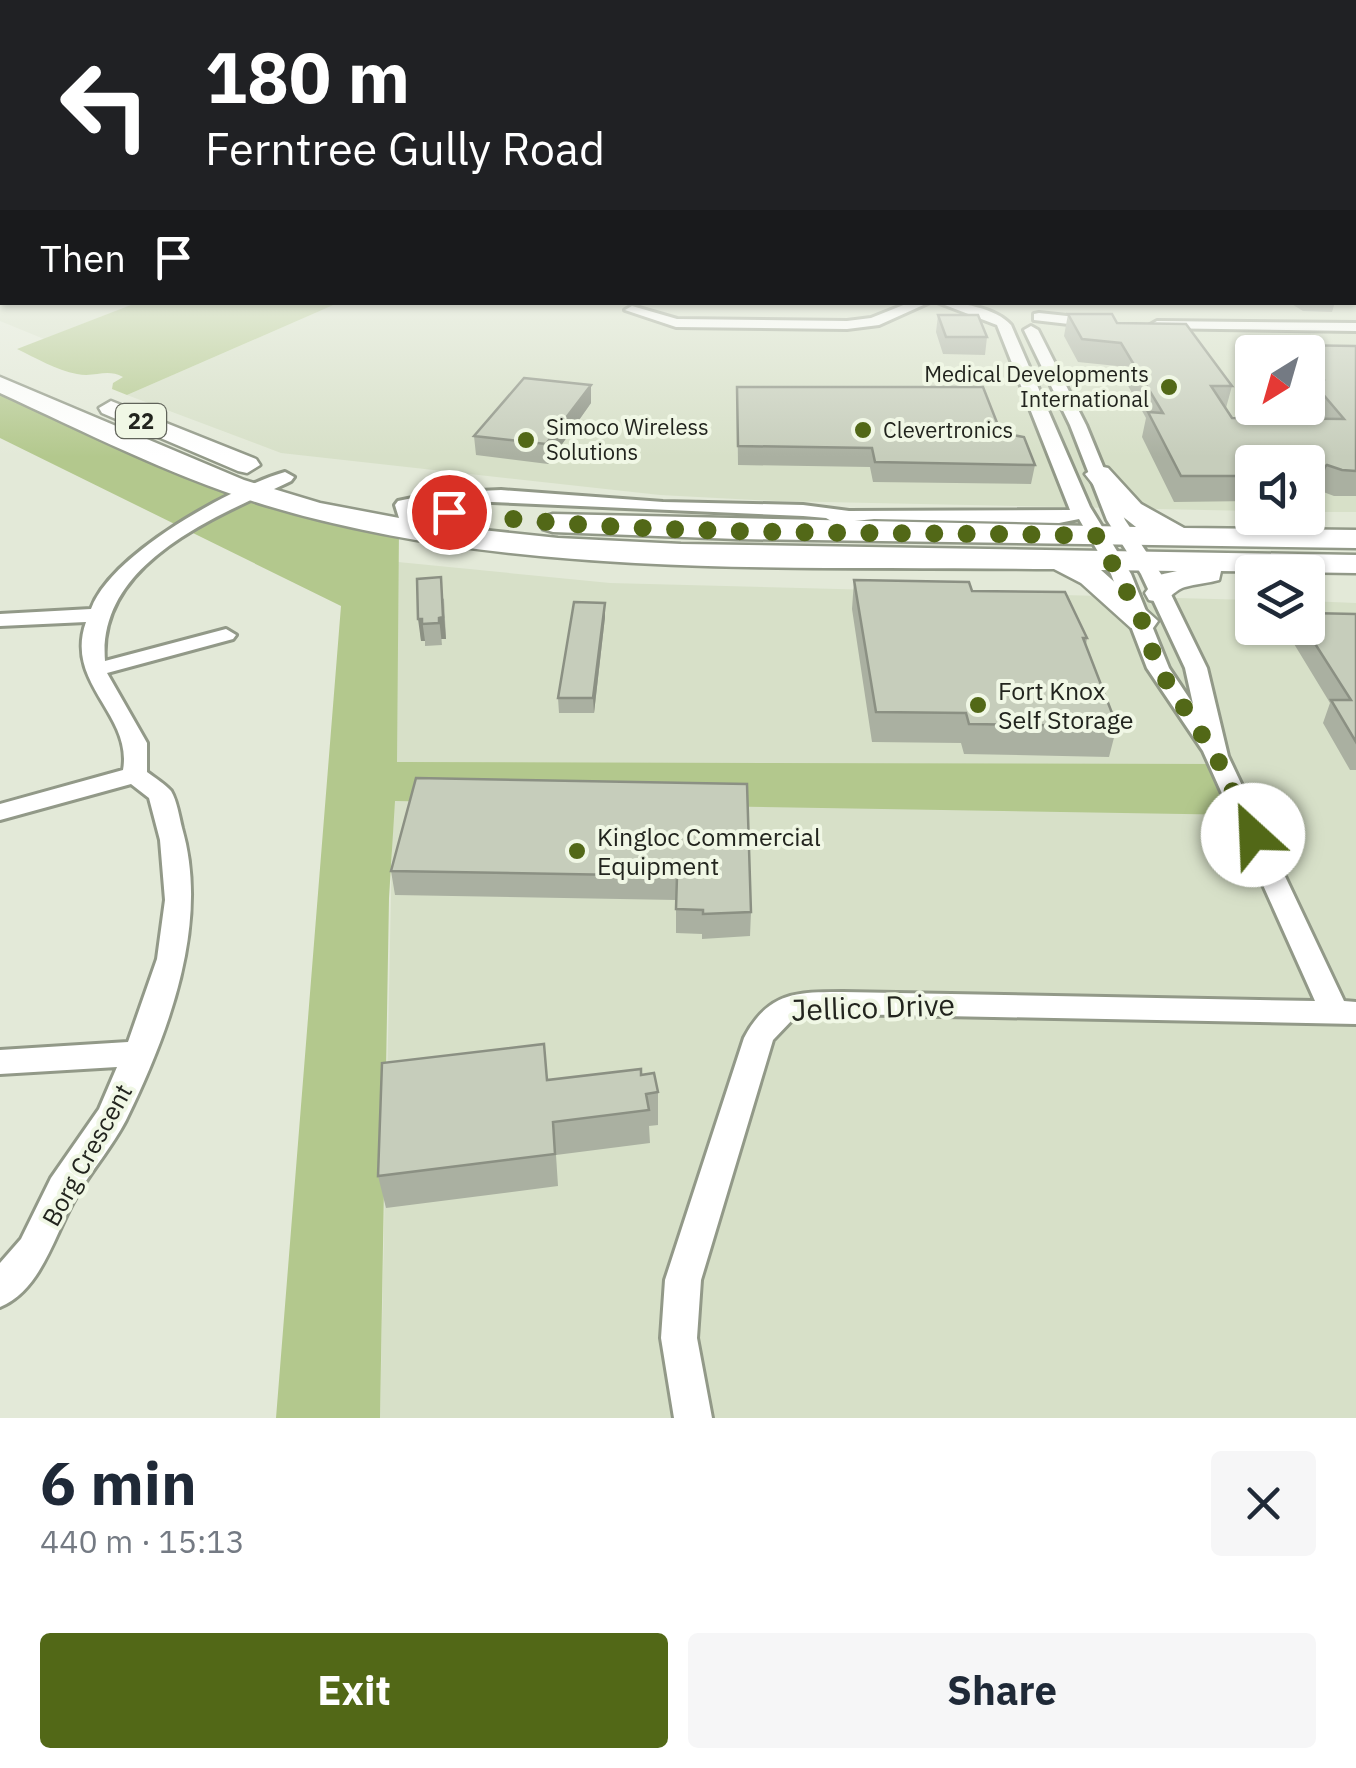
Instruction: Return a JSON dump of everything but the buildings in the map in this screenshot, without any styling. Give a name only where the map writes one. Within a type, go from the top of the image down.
[{"type":"main road","name":"22","points":[[0,359],[206,449],[408,518],[972,534],[1235,559]]},
{"type":"main road","name":"22","points":[[0,384],[165,458],[254,492],[408,518],[513,544],[646,553],[1058,560],[1180,536],[1356,539]]},
{"type":"main road","points":[[1098,474],[1135,515],[1180,536]]},
{"type":"main road","points":[[1058,560],[1092,576],[1142,621]]},
{"type":"main road","name":"22","points":[[1325,563],[1356,564]]},
{"type":"main road","points":[[1160,593],[1170,581],[1235,568]]},
{"type":"street","points":[[800,324],[854,324]]},
{"type":"street","points":[[1012,324],[1081,507],[1160,593],[1196,668],[1216,756]]},
{"type":"street","points":[[1038,324],[1116,520],[1158,668],[1216,756],[1345,1013]]},
{"type":"street","points":[[1159,324],[1356,326]]},
{"type":"street","points":[[226,636],[95,670],[94,644],[100,615],[118,583],[152,549],[285,477]]},
{"type":"street","points":[[408,518],[448,495],[491,493],[610,504],[808,511],[847,516]]},
{"type":"street","points":[[737,530],[847,516],[1059,518],[1077,514],[1081,507]]},
{"type":"street","points":[[915,514],[972,534]]},
{"type":"street","points":[[0,620],[100,615]]},
{"type":"street","name":"Borg Crescent","points":[[0,1290],[44,1233],[63,1188],[112,1116],[139,1053],[171,958],[178,900],[173,840],[162,800],[135,775],[136,746],[95,670]]},
{"type":"street","points":[[0,812],[135,775]]},
{"type":"street","name":"Jellico Drive","points":[[693,1418],[679,1342],[683,1280],[759,1038],[776,1011],[792,1005],[842,1003],[1345,1013]]},
{"type":"street","points":[[0,1062],[139,1053]]},
{"type":"shaded area","points":[[8,324],[82,324],[44,339]]},
{"type":"shaded area","points":[[289,324],[1356,324],[1356,512],[1325,512],[1325,445],[1235,445],[1235,511],[660,495],[281,453],[127,395]]},
{"type":"shaded area","points":[[398,562],[610,583],[1235,600],[1235,645],[1325,645],[1325,602],[1356,603],[1356,1418],[380,1418]]},
{"type":"green space","points":[[81,324],[289,324],[127,395],[112,389],[113,383],[123,377],[69,372],[17,349]]},
{"type":"green space","points":[[0,384],[153,453],[399,528],[397,762],[1220,764],[1244,815],[395,801],[389,898],[380,1418],[276,1418],[341,606],[0,438]]},
{"type":"place","name":"Medical Developments International","points":[[1169,387]]},
{"type":"place","name":"Clevertronics","points":[[863,430]]},
{"type":"place","name":"Simoco Wireless Solutions","points":[[526,440]]},
{"type":"place","name":"Fort Knox Self Storage","points":[[978,705]]},
{"type":"place","name":"Kingloc Commercial Equipment","points":[[577,851]]},
{"type":"route","points":[[449,512],[590,526],[1098,536],[1142,621],[1158,668],[1216,756],[1253,835]]}]
